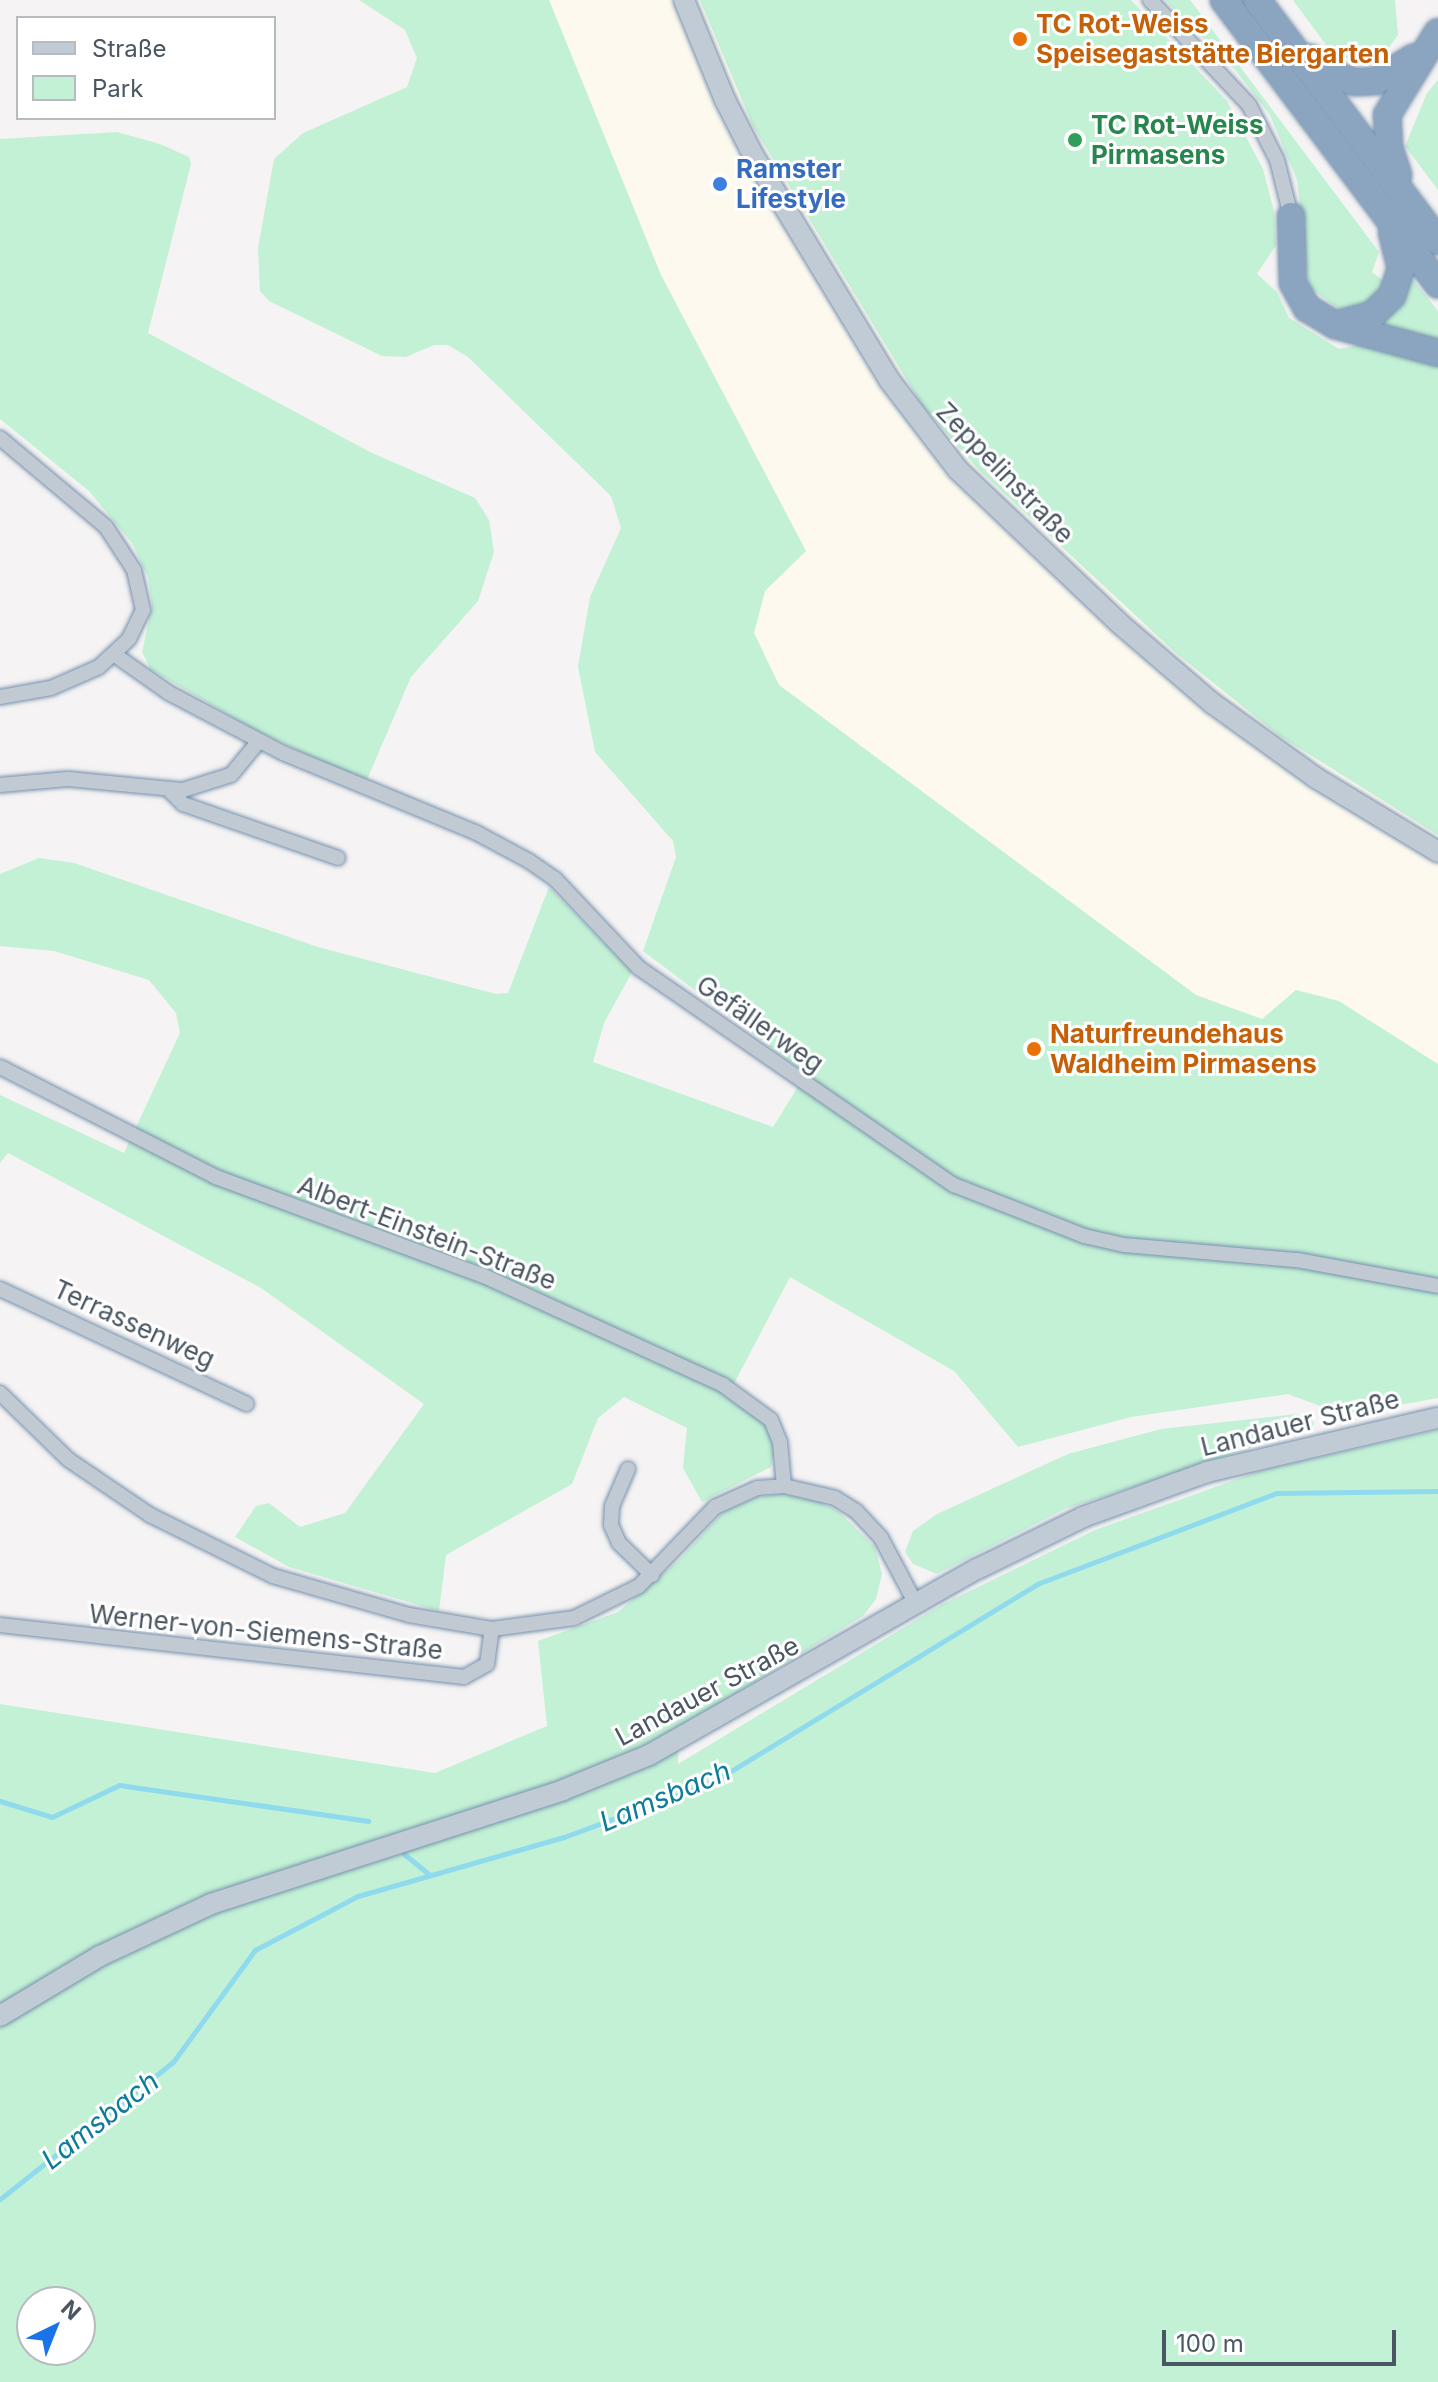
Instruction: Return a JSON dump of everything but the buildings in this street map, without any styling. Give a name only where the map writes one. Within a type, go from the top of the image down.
[{"type":"highway","points":[[1224,0],[1438,284]]},
{"type":"highway","points":[[1257,0],[1438,241]]},
{"type":"highway","points":[[1281,32],[1331,74],[1356,82],[1376,81],[1430,41]]},
{"type":"highway","points":[[1413,208],[1394,166],[1386,130],[1395,96],[1430,41]]},
{"type":"highway","points":[[1335,325],[1372,315],[1398,284],[1398,249],[1373,198]]},
{"type":"highway","points":[[1291,216],[1298,297],[1335,325],[1438,353]]},
{"type":"main road","name":"Zeppelinstraße","points":[[684,0],[725,100],[753,155],[903,401],[958,470],[1119,623],[1212,703],[1316,778],[1438,852]]},
{"type":"main road","name":"Landauer Straße","points":[[0,2016],[100,1956],[211,1904],[563,1790],[649,1755],[1029,1542],[1144,1492],[1280,1451],[1438,1418]]},
{"type":"street","points":[[1150,0],[1249,105],[1277,160],[1291,216]]},
{"type":"street","points":[[0,438],[94,514],[134,570],[143,610],[139,625],[115,655],[78,679],[0,697]]},
{"type":"street","name":"Gefällerweg","points":[[115,655],[169,693],[259,741],[378,797],[475,832],[529,861],[555,879],[639,968],[954,1185],[1084,1236],[1124,1245],[1297,1260],[1438,1286]]},
{"type":"street","points":[[0,785],[68,779],[169,790],[231,775],[259,741]]},
{"type":"street","points":[[169,790],[192,808],[338,858]]},
{"type":"street","name":"Albert-Einstein-Straße","points":[[0,1067],[216,1177],[484,1276],[723,1385],[771,1420],[780,1442],[784,1486]]},
{"type":"street","name":"Terrassenweg","points":[[0,1289],[247,1404]]},
{"type":"street","points":[[0,1393],[91,1477],[205,1544],[273,1576],[332,1595],[492,1629],[574,1618],[623,1597],[652,1575],[715,1507],[757,1488],[784,1486],[835,1498],[856,1511],[881,1538],[916,1604]]},
{"type":"street","points":[[628,1469],[612,1506],[611,1525],[619,1543],[652,1575]]},
{"type":"street","name":"Werner-von-Siemens-Straße","points":[[0,1625],[464,1677],[487,1664],[492,1629]]},
{"type":"shaded area","points":[[549,0],[700,0],[753,126],[922,405],[978,470],[1280,736],[1438,835],[1438,1064],[1296,990],[1262,1019],[1196,995],[779,685],[754,633],[765,591],[748,438],[661,275]]},
{"type":"green space","points":[[359,0],[549,0],[661,275],[806,551],[765,591],[754,633],[779,685],[1196,995],[1262,1019],[1296,990],[1339,1001],[1438,1064],[1438,1398],[1344,1415],[1288,1394],[1131,1417],[1018,1447],[954,1371],[790,1277],[727,1397],[767,1425],[774,1451],[771,1467],[702,1502],[683,1468],[687,1428],[624,1397],[598,1418],[572,1484],[446,1555],[439,1611],[289,1567],[235,1537],[256,1506],[269,1503],[300,1527],[345,1513],[424,1404],[261,1288],[8,1153],[0,1163],[0,1095],[124,1153],[180,1033],[176,1013],[149,980],[54,951],[0,946],[0,874],[39,858],[74,863],[318,947],[496,994],[508,993],[549,887],[632,972],[604,1023],[593,1062],[773,1127],[806,1074],[643,951],[676,857],[673,841],[595,752],[578,667],[590,597],[621,528],[611,496],[468,357],[448,345],[434,345],[406,357],[382,356],[269,301],[260,291],[258,248],[274,159],[303,133],[407,87],[417,58],[405,30]]},
{"type":"green space","points":[[700,0],[1131,0],[1227,101],[1263,169],[1274,211],[1276,245],[1257,274],[1277,292],[1289,318],[1339,349],[1362,344],[1438,366],[1438,835],[1280,736],[1177,654],[979,470],[922,405],[753,126]]},
{"type":"green space","points":[[1165,0],[1190,0],[1379,252],[1372,272],[1385,282],[1367,306],[1340,310],[1309,287],[1297,180],[1270,115],[1236,71]]},
{"type":"green space","points":[[1293,0],[1395,0],[1398,35],[1382,57],[1355,61],[1332,53]]},
{"type":"green space","points":[[1438,80],[1438,190],[1405,146],[1427,93]]},
{"type":"green space","points":[[117,132],[160,144],[189,157],[191,164],[148,333],[370,452],[475,498],[489,520],[494,552],[478,601],[411,677],[366,782],[261,733],[151,670],[142,652],[152,606],[148,577],[132,543],[89,491],[0,419],[0,139]]},
{"type":"green space","points":[[1410,276],[1438,311],[1438,341],[1378,328]]},
{"type":"green space","points":[[1297,1414],[1314,1422],[1312,1428],[1065,1509],[937,1574],[913,1564],[905,1552],[913,1531],[937,1514],[1068,1454],[1161,1429]]},
{"type":"green space","points":[[1438,1430],[1438,2382],[0,2382],[0,1704],[435,1773],[547,1726],[538,1641],[618,1612],[678,1561],[723,1512],[757,1497],[782,1494],[815,1500],[838,1511],[875,1547],[882,1574],[876,1599],[863,1616],[679,1728],[678,1764],[941,1605],[1095,1530],[1260,1471]]},
{"type":"waterway","name":"Lamsbach","points":[[0,2199],[173,2062],[255,1950],[358,1896],[564,1837],[713,1782],[1037,1584],[1276,1493],[1438,1491]]},
{"type":"waterway","points":[[0,1801],[52,1817],[119,1785],[368,1821]]},
{"type":"waterway","points":[[404,1854],[430,1875]]},
{"type":"place","name":"TC Rot-Weiss Speisegaststätte Biergarten","points":[[1020,39]]},
{"type":"place","name":"TC Rot-Weiss Pirmasens","points":[[1075,140]]},
{"type":"place","name":"Ramster Lifestyle","points":[[720,184]]},
{"type":"place","name":"Naturfreundehaus Waldheim Pirmasens","points":[[1034,1049]]}]
